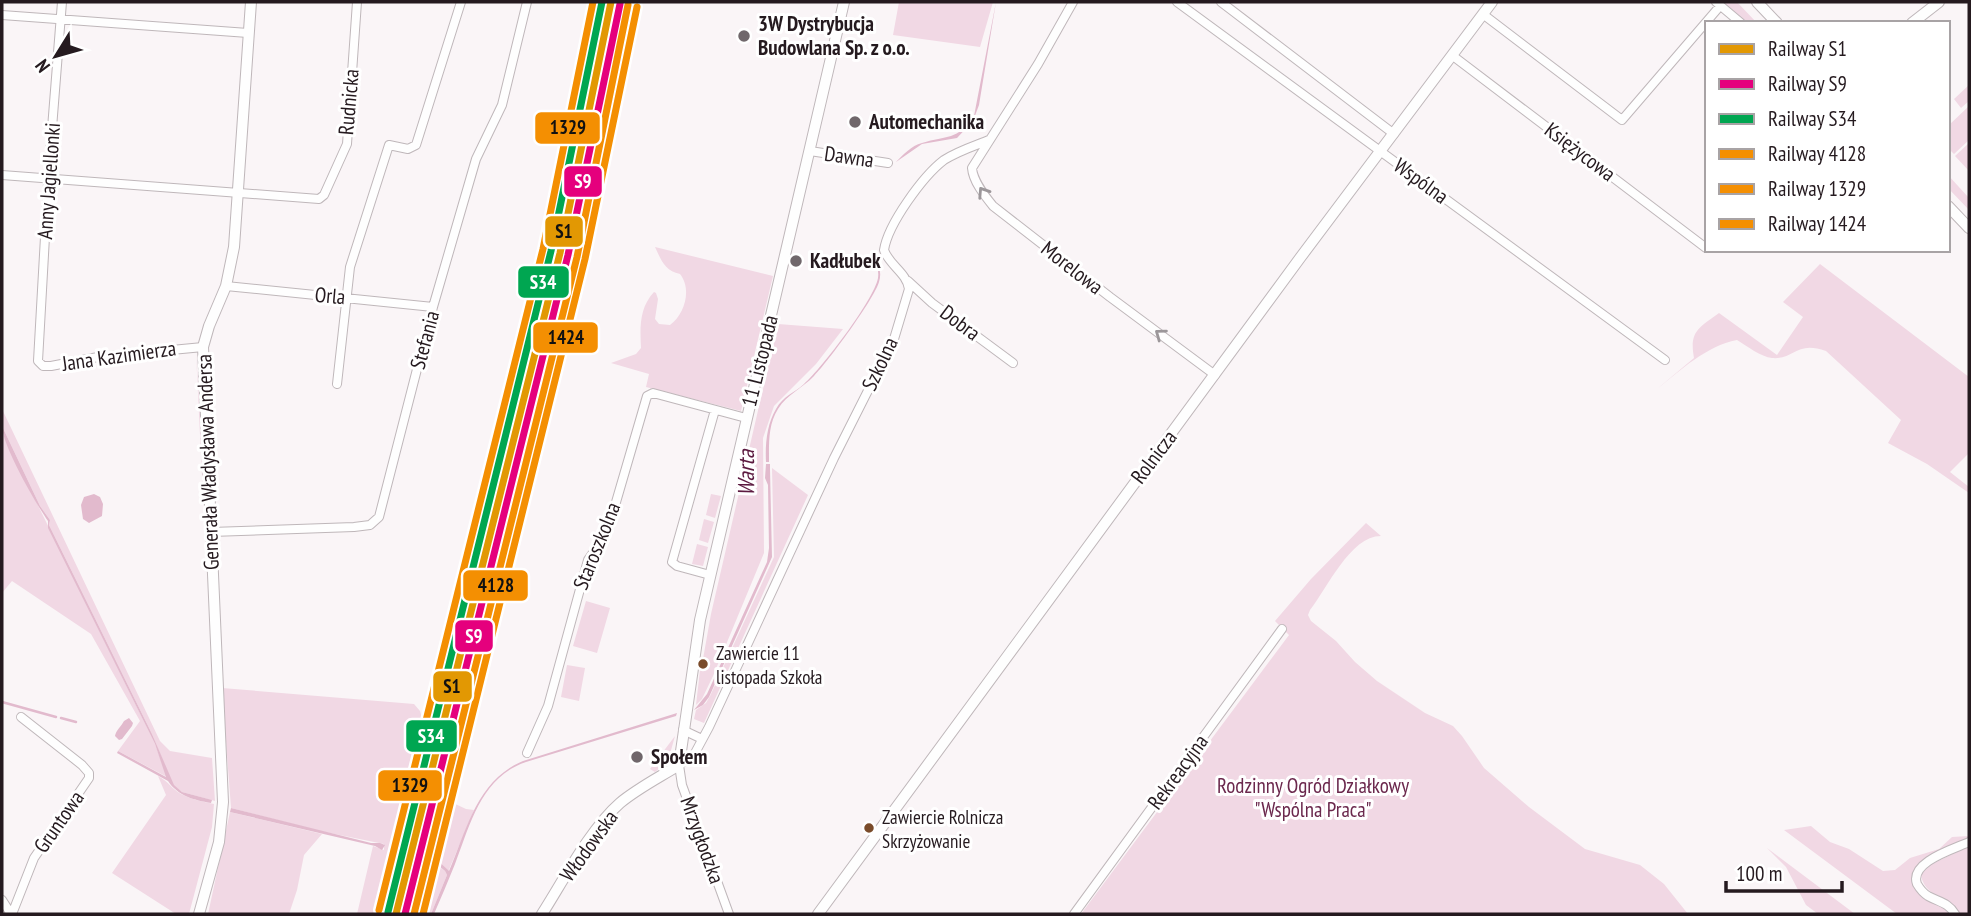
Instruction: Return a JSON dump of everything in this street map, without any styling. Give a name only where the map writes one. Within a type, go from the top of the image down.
[{"type":"street","name":"Anny Jagiellonki","points":[[38,360],[48,179],[62,2]]},
{"type":"street","name":"Generała Władysława Andersa","points":[[199,914],[219,842],[223,807],[203,347],[226,286],[233,247],[251,2]]},
{"type":"street","name":"Rudnicka","points":[[238,194],[316,199],[324,195],[347,144],[358,2]]},
{"type":"street","points":[[337,384],[345,297],[354,251],[389,145],[408,149],[416,145],[461,2]]},
{"type":"street","name":"Stefania","points":[[211,532],[354,527],[374,523],[380,513],[433,307],[476,159],[502,105],[527,2]]},
{"type":"street","name":"11 Listopada","points":[[679,765],[695,644],[844,2]]},
{"type":"street","points":[[908,281],[889,261],[884,250],[885,240],[893,222],[932,170],[947,159],[989,140],[1038,64],[1073,2]]},
{"type":"street","name":"Wspólna","points":[[1177,2],[1665,360]]},
{"type":"street","points":[[1221,2],[1394,134]]},
{"type":"street","name":"Rolnicza","points":[[818,914],[1492,2]]},
{"type":"street","points":[[1757,2],[1775,21]]},
{"type":"street","points":[[1915,21],[1939,2]]},
{"type":"street","points":[[1484,15],[1622,120],[1718,4],[1739,21]]},
{"type":"street","points":[[2,15],[248,33]]},
{"type":"street","name":"Księżycowa","points":[[1453,56],[1705,247]]},
{"type":"street","name":"Morelowa","points":[[989,140],[971,171],[993,206],[1215,375]]},
{"type":"street","name":"Dawna","points":[[810,152],[888,163]]},
{"type":"street","points":[[2,175],[238,194]]},
{"type":"street","points":[[1950,207],[1969,228]]},
{"type":"street","name":"Dobra","points":[[908,281],[932,303],[1013,363]]},
{"type":"street","name":"Szkolna","points":[[679,765],[693,755],[702,739],[834,458],[894,339],[909,289],[908,281]]},
{"type":"street","name":"Orla","points":[[226,286],[433,307]]},
{"type":"street","name":"Jana Kazimierza","points":[[38,360],[43,366],[51,366],[97,357],[203,347]]},
{"type":"street","name":"Staroszkolna","points":[[527,753],[548,706],[588,561],[607,533],[647,396],[653,393],[746,418]]},
{"type":"street","points":[[710,575],[677,566],[672,562],[715,410]]},
{"type":"street","name":"Rekreacyjna","points":[[1074,914],[1282,629]]},
{"type":"street","name":"Gruntowa","points":[[12,914],[34,858],[89,778],[89,773],[82,765],[21,718]]},
{"type":"street","points":[[684,725],[702,739]]},
{"type":"street","name":"Włodowska","points":[[542,914],[613,810],[636,791],[679,765]]},
{"type":"street","name":"Mrzygłodzka","points":[[679,765],[682,785],[729,914]]},
{"type":"street","points":[[1955,914],[1948,905],[1922,892],[1916,880],[1917,874],[1931,859],[1969,842]]},
{"type":"street","points":[[2,900],[12,914]]},
{"type":"green space","points":[[899,2],[993,2],[980,47],[893,35]]},
{"type":"green space","points":[[1722,2],[1737,2],[1755,21],[1745,21]]},
{"type":"green space","points":[[1969,85],[1969,101],[1961,108],[1954,99]]},
{"type":"green space","points":[[1969,106],[1969,140],[1954,154],[1950,150],[1950,124]]},
{"type":"green space","points":[[1969,143],[1969,171],[1955,156]]},
{"type":"green space","points":[[1950,177],[1969,198],[1969,210],[1950,190]]},
{"type":"green space","points":[[655,247],[773,276],[741,411],[646,387],[649,374],[611,363],[636,354],[641,348],[643,311],[654,292],[658,299],[655,319],[659,324],[670,325],[683,308],[686,294],[684,280],[680,274],[664,264]]},
{"type":"green space","points":[[1820,264],[1969,377],[1969,453],[1950,472],[1969,487],[1969,493],[1927,464],[1888,443],[1901,420],[1826,351],[1808,348],[1772,358],[1737,340],[1704,353],[1657,389],[1694,358],[1694,336],[1719,313],[1777,355],[1803,317],[1783,302]]},
{"type":"green space","points":[[778,324],[843,329],[816,364],[774,406],[763,438],[764,553],[713,676],[702,699],[696,705],[700,670],[704,670],[706,659],[703,659],[711,614]]},
{"type":"green space","points":[[196,352],[205,496],[203,497]]},
{"type":"green space","points":[[2,409],[160,741],[170,751],[212,758],[215,801],[182,792],[173,785],[152,734],[2,426]]},
{"type":"green space","points":[[2,432],[155,744],[167,777],[118,751],[140,721],[91,634],[12,581],[2,593]]},
{"type":"green space","points":[[772,468],[808,495],[704,723],[694,719],[696,710],[706,703],[710,696],[774,557]]},
{"type":"green space","points":[[711,494],[721,496],[715,518],[706,515]]},
{"type":"green space","points":[[704,519],[714,522],[708,543],[699,540]]},
{"type":"green space","name":"Rodzinny Ogród Działkowy \"Wspólna Praca\"","points":[[1366,523],[1381,536],[1370,538],[1349,554],[1310,610],[1308,615],[1311,621],[1377,681],[1425,713],[1453,726],[1484,768],[1529,807],[1585,849],[1640,865],[1664,884],[1688,914],[1081,914],[1289,635],[1275,621],[1311,579]]},
{"type":"green space","points":[[697,544],[708,547],[703,566],[692,564]]},
{"type":"green space","points":[[586,601],[610,608],[597,653],[573,646]]},
{"type":"green space","points":[[567,665],[585,668],[579,701],[561,697]]},
{"type":"green space","points":[[482,674],[449,801],[474,810],[448,872],[433,858],[433,862],[447,875],[431,914],[406,914],[458,710],[469,689]]},
{"type":"green space","points":[[222,688],[414,704],[420,711],[424,724],[405,784],[379,914],[357,914],[373,846],[384,850],[384,844],[231,808]]},
{"type":"green space","points":[[675,736],[668,761],[655,772],[650,769]]},
{"type":"green space","points":[[158,776],[181,794],[214,804],[212,827],[189,914],[176,914],[112,873],[166,795]]},
{"type":"green space","points":[[230,812],[322,834],[304,855],[289,914],[208,914]]},
{"type":"green space","points":[[1811,826],[1830,842],[1849,849],[1883,871],[1895,870],[1910,858],[1939,849],[1952,837],[1969,836],[1921,861],[1915,868],[1913,877],[1915,887],[1952,914],[1897,914],[1784,830]]},
{"type":"green space","points":[[1969,846],[1969,914],[1959,914],[1955,908],[1928,889],[1921,876],[1926,867]]},
{"type":"green space","points":[[1767,848],[1855,914],[1818,914],[1806,905],[1786,867]]},
{"type":"shaded area","points":[[996,2],[979,105],[973,121],[957,138],[922,144],[896,162],[918,144],[957,133],[974,116]]},
{"type":"shaded area","points":[[874,257],[879,265],[879,282],[869,302],[821,369],[778,409],[771,428],[769,462],[766,462],[767,434],[776,409],[785,398],[812,376],[858,317],[878,278]]},
{"type":"shaded area","points":[[2,426],[40,506],[50,520],[49,525],[152,734],[174,785],[182,792],[212,800],[211,803],[182,794],[168,781],[117,753],[118,751],[166,777],[155,744],[48,528],[48,521],[13,460]]},
{"type":"shaded area","points":[[766,464],[770,464],[772,557],[709,697],[703,705],[694,710],[707,694],[767,562],[769,548]]},
{"type":"shaded area","points":[[94,494],[100,497],[103,504],[102,516],[89,523],[83,519],[81,505],[84,497]]},
{"type":"shaded area","points":[[677,713],[676,716],[526,762],[498,779],[479,804],[434,914],[431,914],[447,875],[433,861],[434,857],[449,871],[475,807],[484,793],[507,769],[523,761]]},
{"type":"shaded area","points":[[129,718],[132,726],[119,740],[115,736],[116,732]]},
{"type":"shaded area","points":[[231,808],[385,845],[382,850],[375,846],[230,812]]},
{"type":"waterway","points":[[2,702],[56,717]]},
{"type":"waterway","points":[[61,718],[76,722]]},
{"type":"rail line","name":"1329","points":[[379,910],[543,249],[593,2]]},
{"type":"rail line","name":"S34","points":[[388,912],[551,251],[602,2]]},
{"type":"rail line","name":"S1","points":[[396,914],[560,253],[611,2]]},
{"type":"rail line","name":"S9","points":[[405,914],[568,255],[620,4]]},
{"type":"rail line","name":"4128","points":[[414,914],[577,257],[628,5]]},
{"type":"rail line","name":"1424","points":[[423,914],[585,259],[637,7]]},
{"type":"place","name":"3W Dystrybucja Budowlana Sp. z o.o.","points":[[744,36]]},
{"type":"place","name":"Automechanika","points":[[855,122]]},
{"type":"place","name":"Kadłubek","points":[[796,261]]},
{"type":"place","name":"Zawiercie 11 listopada Szkoła","points":[[703,664]]},
{"type":"place","name":"Społem","points":[[637,757]]},
{"type":"place","name":"Zawiercie Rolnicza Skrzyżowanie","points":[[869,828]]},
{"type":"water label","name":"Warta","points":[[746,473]]}]
